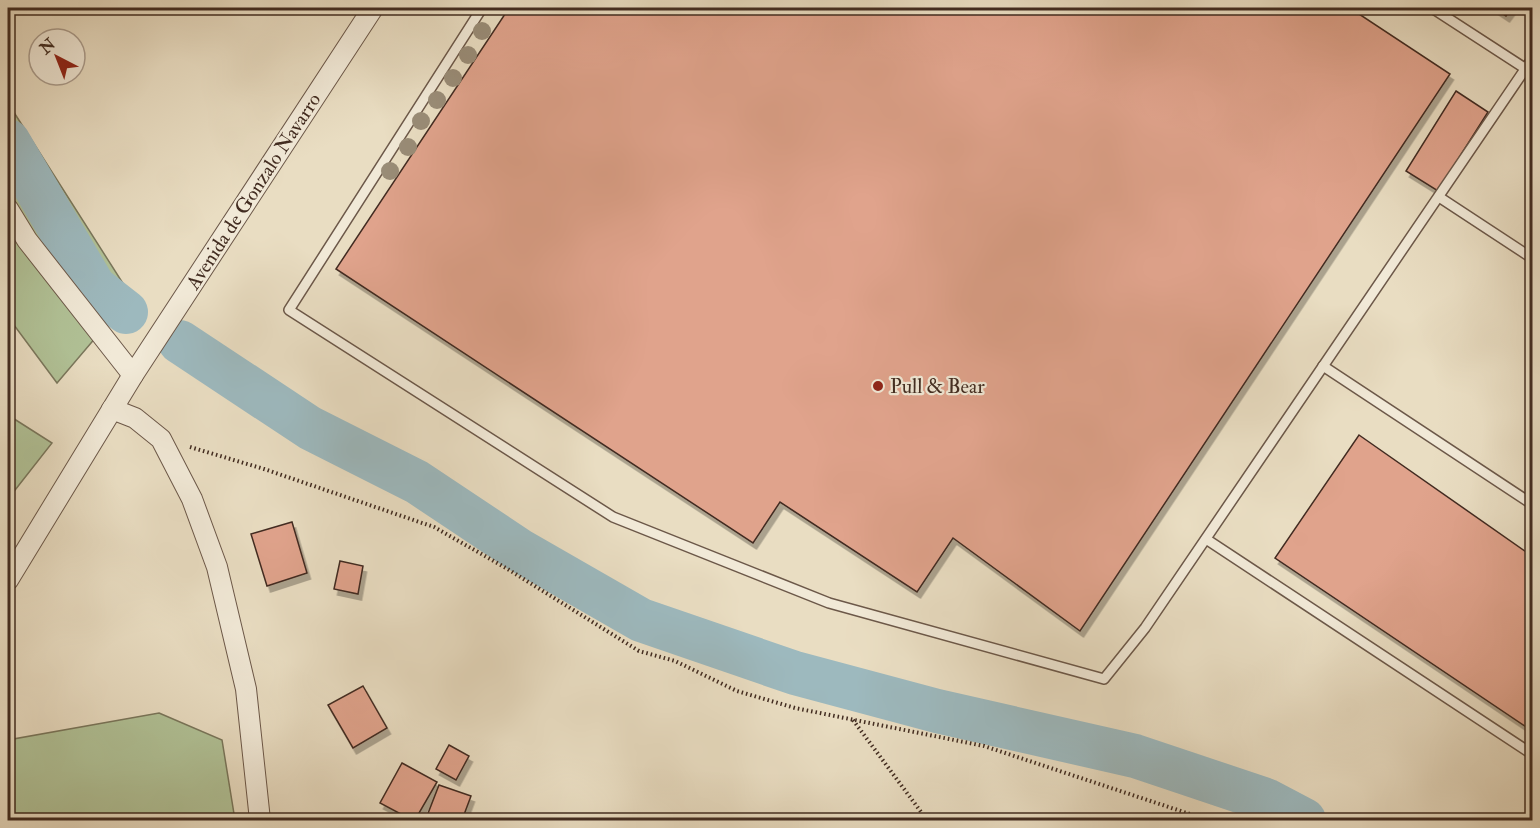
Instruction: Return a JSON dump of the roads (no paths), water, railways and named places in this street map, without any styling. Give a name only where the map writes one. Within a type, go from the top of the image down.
[{"type":"street","name":"Avenida de Gonzalo Navarro","points":[[8,580],[133,375],[373,8]]},
{"type":"street","points":[[8,208],[27,240],[133,375]]},
{"type":"street","points":[[112,409],[135,418],[161,438],[192,499],[217,567],[246,690],[260,820]]},
{"type":"lane","points":[[483,8],[288,310],[613,517],[829,603],[1104,679],[1145,628],[1533,59]]},
{"type":"lane","points":[[1432,8],[1526,69]]},
{"type":"lane","points":[[1439,197],[1533,258]]},
{"type":"lane","points":[[1323,366],[1533,504]]},
{"type":"lane","points":[[1206,539],[1533,754]]},
{"type":"waterway","points":[[8,141],[94,287],[126,312]]},
{"type":"waterway","points":[[180,342],[310,428],[417,482],[519,550],[641,620],[795,673],[937,711],[1135,756],[1266,800],[1304,820]]},
{"type":"place","name":"Pull & Bear","points":[[878,386]]}]
